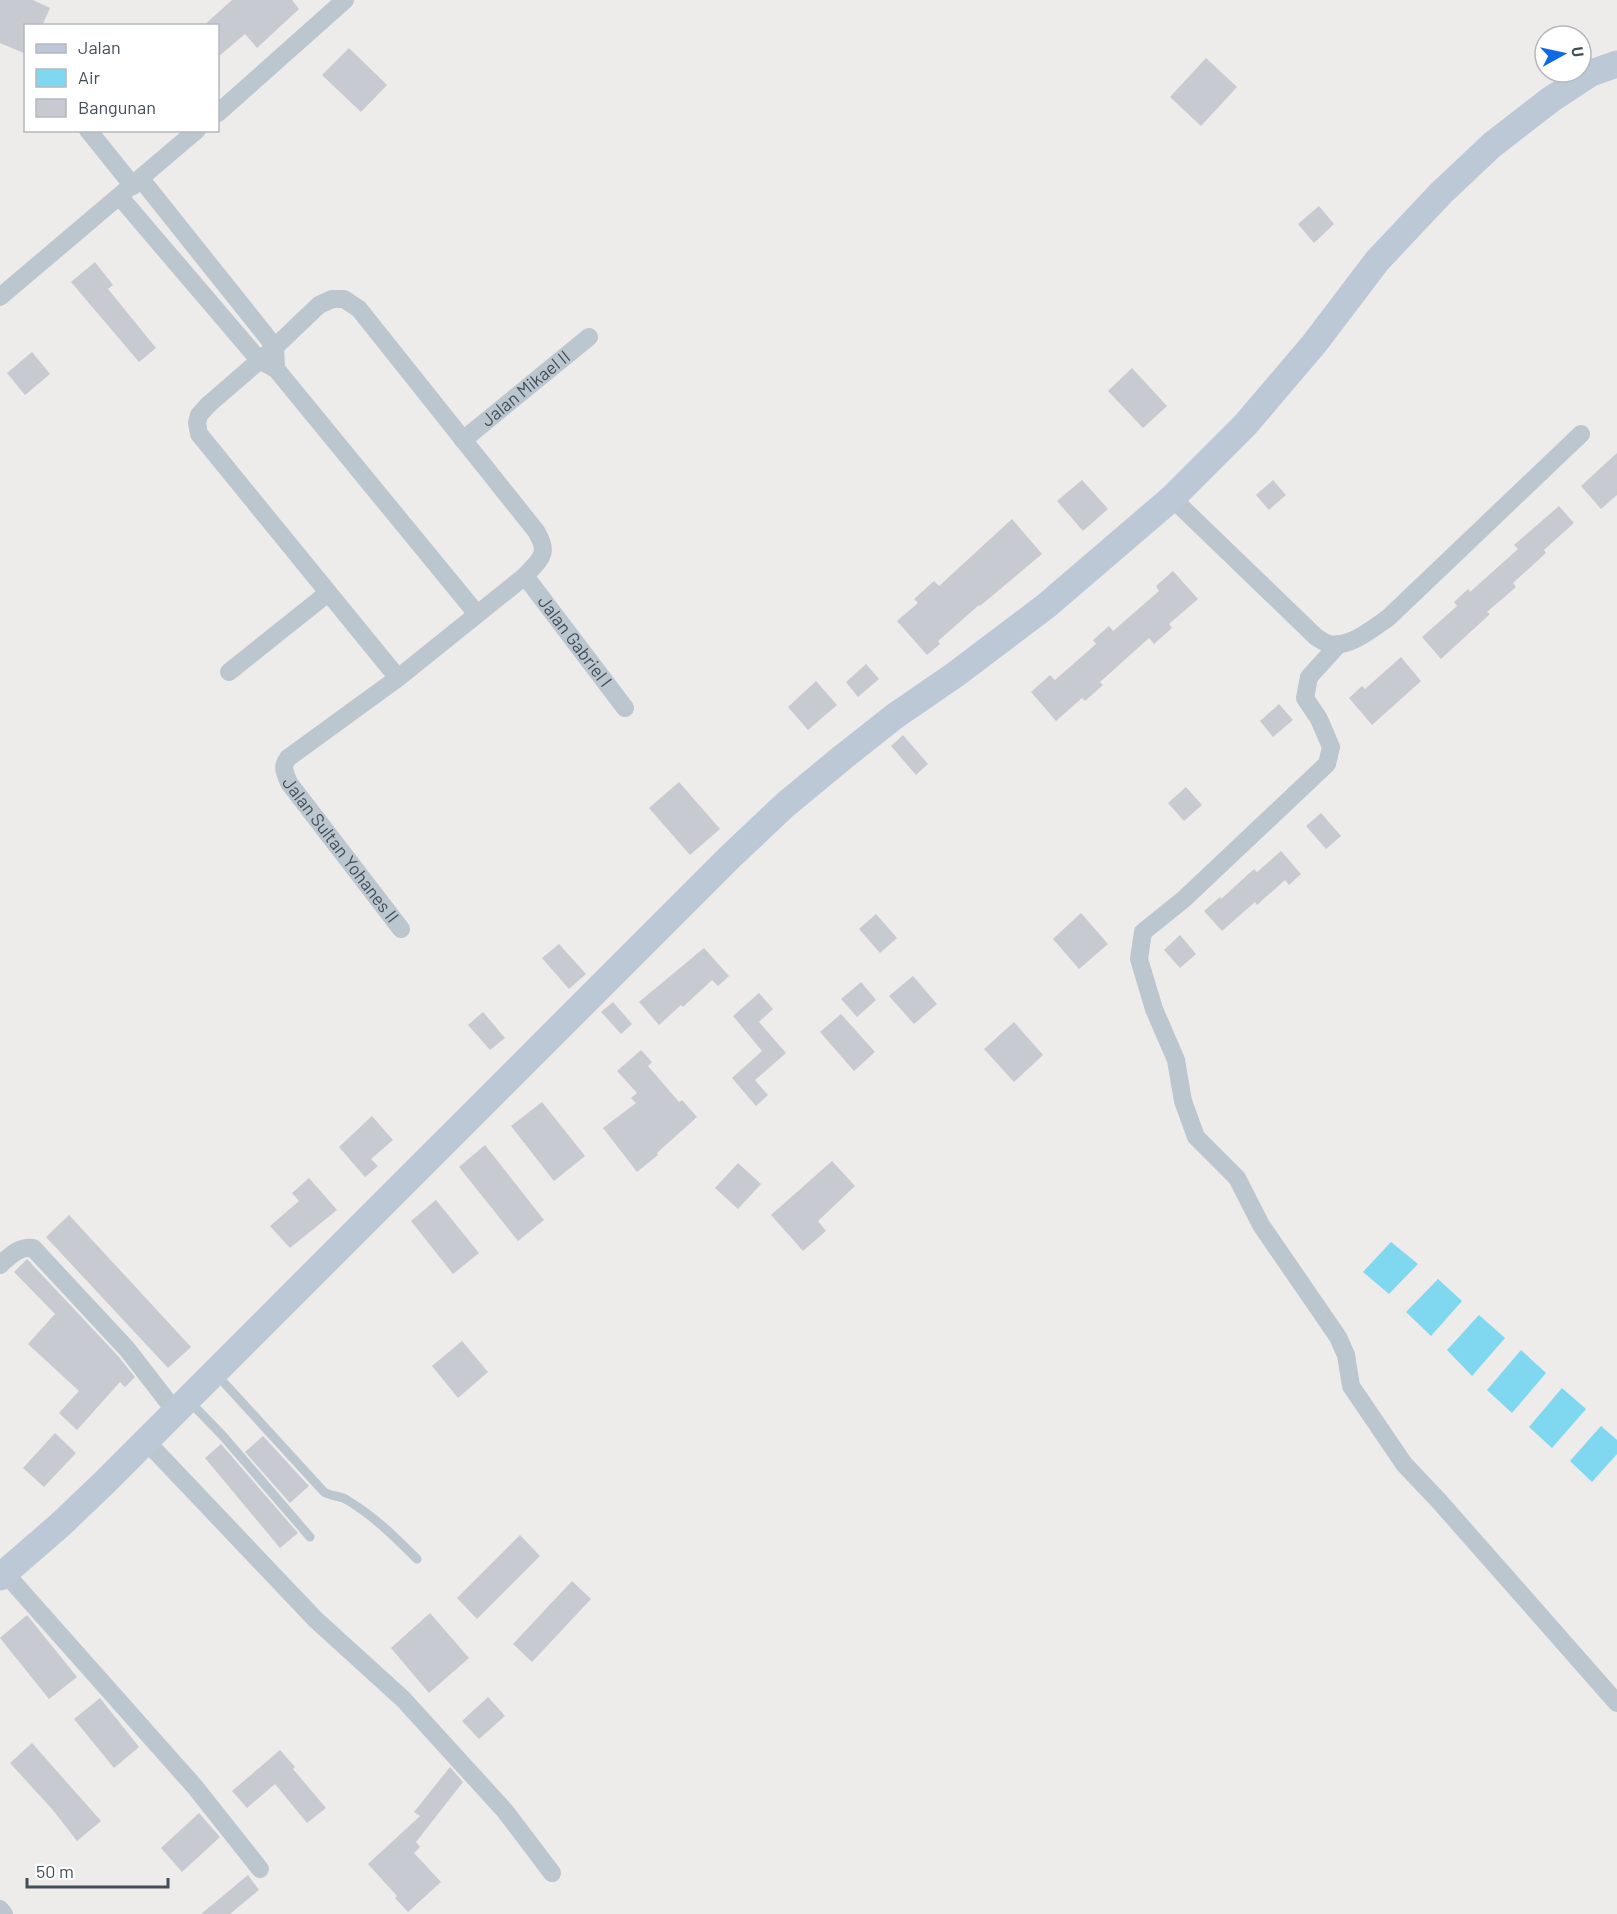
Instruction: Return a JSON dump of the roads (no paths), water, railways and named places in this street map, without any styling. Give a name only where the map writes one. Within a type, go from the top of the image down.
[{"type":"street","points":[[219,111],[345,0]]},
{"type":"street","points":[[260,1869],[195,1787],[3,1575],[61,1524],[146,1441],[731,856],[785,805],[895,716],[956,674],[1046,606],[1172,498],[1246,424],[1314,344],[1377,261],[1441,193],[1492,145],[1550,99],[1591,73],[1617,64]]},
{"type":"street","points":[[90,132],[259,360],[276,369],[477,614]]},
{"type":"street","points":[[0,297],[195,132]]},
{"type":"street","points":[[131,187],[275,347],[276,369]]},
{"type":"street","points":[[344,298],[359,309],[542,542],[544,550],[542,556],[525,576],[398,678],[199,434],[197,423],[203,410],[259,360],[319,305],[332,299],[344,298]]},
{"type":"street","name":"Jalan Mikael II","points":[[463,440],[589,337]]},
{"type":"street","points":[[1172,498],[1316,637],[1329,644],[1339,644],[1361,636],[1388,618],[1581,434]]},
{"type":"street","name":"Jalan Gabriel I","points":[[525,576],[625,708]]},
{"type":"street","points":[[230,672],[328,593]]},
{"type":"street","points":[[1339,644],[1308,677],[1305,698],[1320,719],[1331,747],[1327,764],[1184,899],[1143,932],[1139,959],[1154,1009],[1176,1060],[1183,1101],[1196,1137],[1237,1178],[1261,1225],[1338,1337],[1346,1355],[1351,1386],[1377,1427],[1404,1464],[1617,1703]]},
{"type":"street","name":"Jalan Sultan Yohanes II","points":[[398,678],[288,758],[284,763],[283,771],[289,783],[401,929]]},
{"type":"street","points":[[0,1265],[19,1250],[26,1247],[33,1248],[181,1405]]},
{"type":"street","points":[[146,1441],[316,1620],[403,1700],[505,1810],[552,1873]]},
{"type":"street","points":[[0,1909],[4,1914]]},
{"type":"lane","points":[[214,1372],[324,1492],[330,1496],[342,1497],[375,1519],[417,1558]]},
{"type":"lane","points":[[181,1405],[223,1436],[310,1537]]},
{"type":"water","points":[[1391,1242],[1418,1264],[1389,1294],[1363,1272]]},
{"type":"water","points":[[1438,1279],[1462,1301],[1431,1336],[1406,1312]]},
{"type":"water","points":[[1479,1315],[1505,1338],[1472,1376],[1447,1350]]},
{"type":"water","points":[[1521,1350],[1546,1373],[1512,1413],[1487,1390]]},
{"type":"water","points":[[1562,1388],[1586,1409],[1552,1448],[1529,1427]]},
{"type":"water","points":[[1601,1426],[1617,1440],[1617,1454],[1592,1482],[1570,1461]]}]
